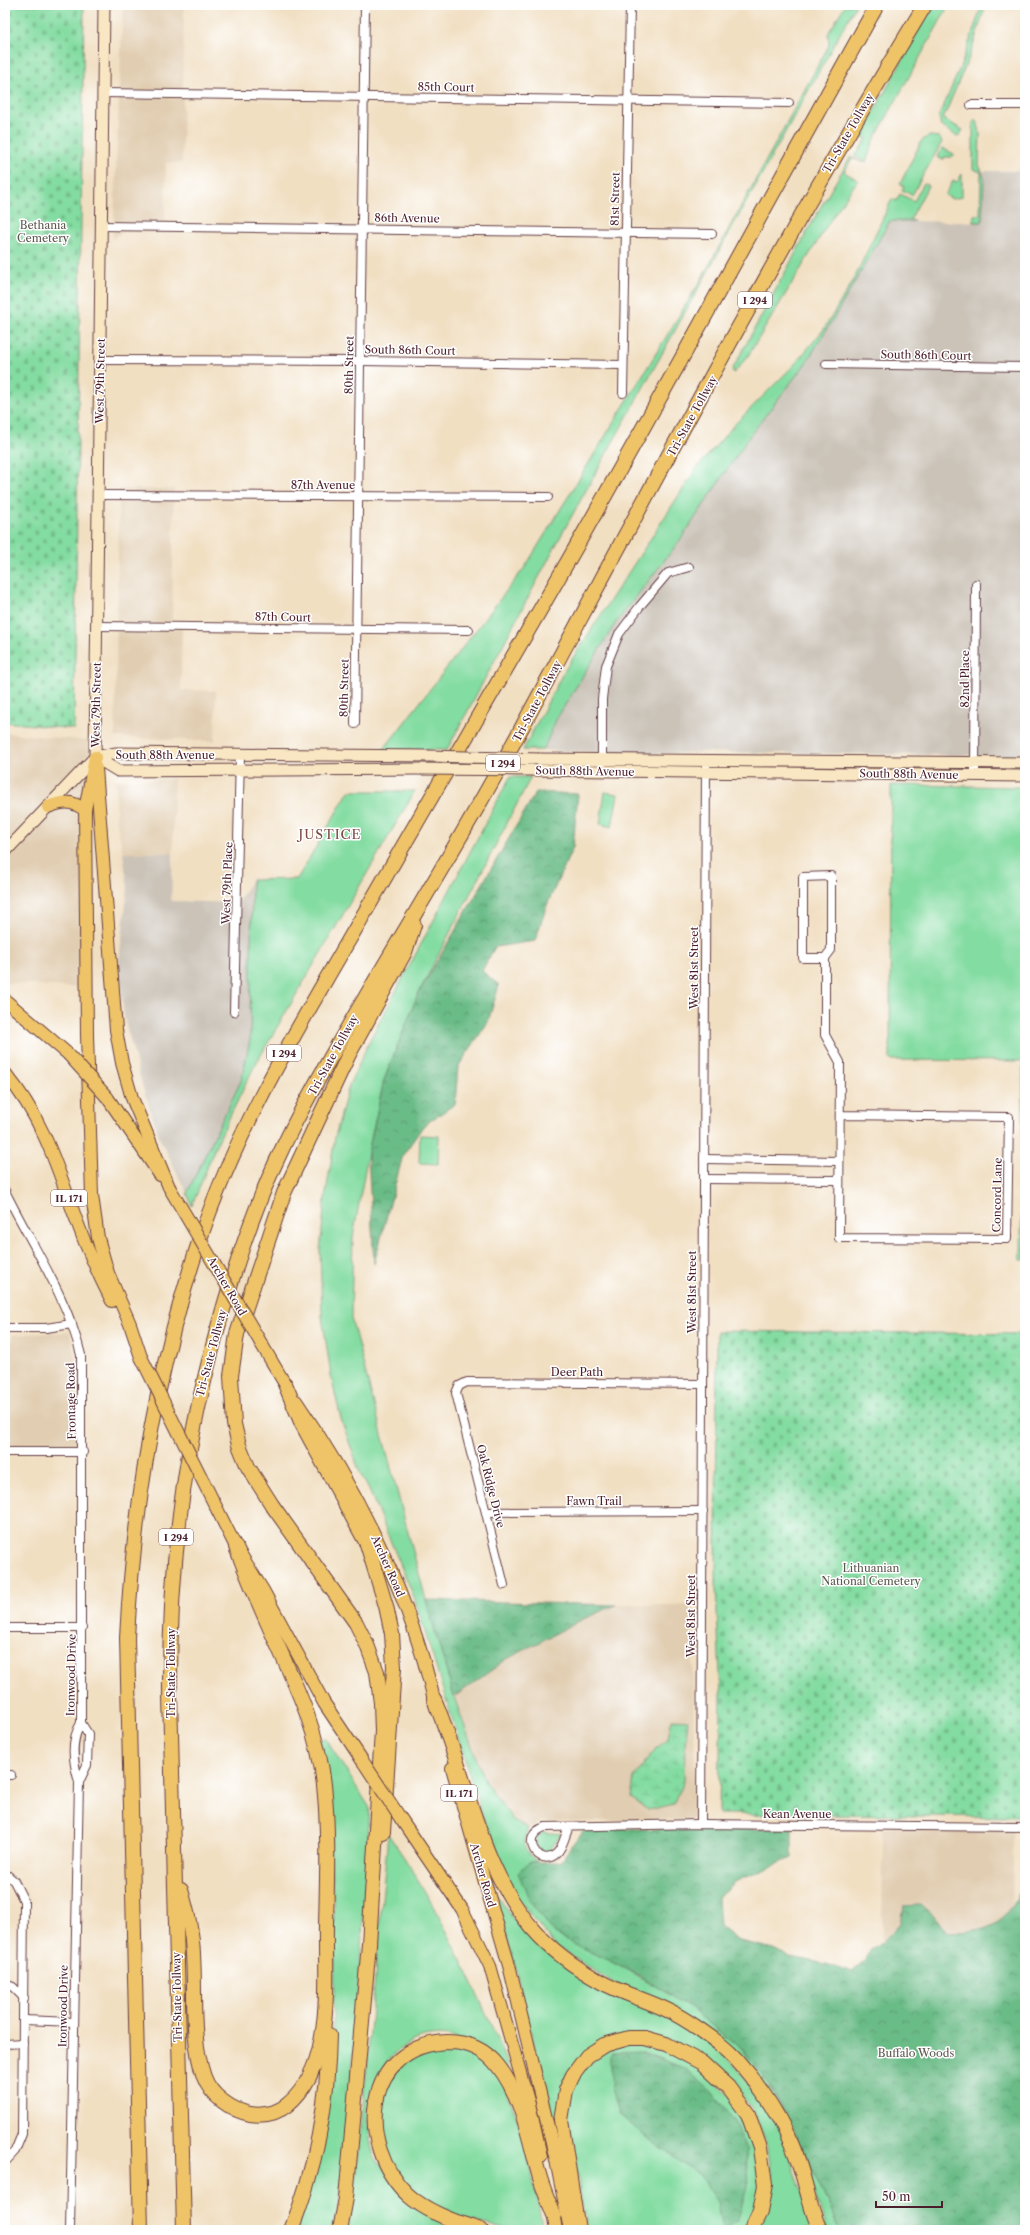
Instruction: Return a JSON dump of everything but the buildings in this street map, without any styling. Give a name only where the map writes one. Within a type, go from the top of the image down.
[{"type":"highway","name":"I 294","points":[[141,2230],[126,1638],[130,1568],[145,1463],[167,1348],[202,1234],[228,1165],[278,1065],[613,484],[877,5]]},
{"type":"highway","name":"Tri-State Tollway","points":[[184,2230],[174,1858],[170,1638],[173,1572],[183,1480],[206,1365],[242,1245],[283,1147],[333,1052],[492,783],[846,135],[925,5]]},
{"type":"highway","points":[[340,2230],[350,2158],[373,1886],[374,1830],[382,1731],[382,1703],[377,1672],[367,1645],[356,1623],[272,1505],[248,1467],[239,1445],[234,1424],[231,1376],[237,1334],[284,1193],[348,1056],[405,952],[424,896]]},
{"type":"highway","points":[[285,1384],[302,1424],[367,1544],[376,1570],[392,1634],[394,1698],[383,1836],[373,1886]]},
{"type":"highway","points":[[236,1547],[261,1608],[302,1698],[313,1729],[324,1785],[330,1971],[329,2041],[326,2081],[312,2171],[291,2230]]},
{"type":"highway","points":[[434,1699],[446,1726],[492,1864],[517,1908],[549,1945],[580,1970],[602,1983],[666,2010],[709,2037],[735,2058],[761,2091],[782,2125],[797,2157],[820,2230]]},
{"type":"highway","points":[[174,1858],[191,1934],[195,2033],[205,2078],[213,2092],[224,2103],[236,2110],[261,2116],[280,2111],[295,2098],[312,2069],[319,2051],[325,1997],[327,1877]]},
{"type":"highway","points":[[574,2229],[561,2120],[566,2090],[573,2075],[587,2056],[604,2045],[629,2038],[645,2038],[666,2044],[702,2063],[728,2087],[748,2114],[760,2148],[765,2185],[760,2212],[750,2230]]},
{"type":"highway","points":[[481,2230],[430,2210],[408,2195],[389,2171],[378,2148],[374,2124],[380,2084],[391,2066],[404,2055],[414,2049],[430,2043],[466,2044],[482,2050],[498,2065],[506,2078],[523,2117],[540,2179],[555,2223]]},
{"type":"main road","points":[[95,757],[85,810],[87,1035],[92,1202],[98,1238],[108,1274],[141,1357],[236,1547],[264,1592],[324,1703],[462,1909],[490,1966],[530,2108],[555,2223]]},
{"type":"main road","points":[[95,757],[116,1030],[122,1063],[132,1098],[169,1187]]},
{"type":"main road","points":[[48,807],[61,802],[71,802],[85,810]]},
{"type":"main road","name":"Archer Road","points":[[5,1000],[44,1036],[68,1054],[107,1096],[169,1187],[285,1384],[307,1417],[341,1474],[388,1562],[402,1593],[434,1699],[440,1729],[510,1970],[574,2229]]},
{"type":"main road","points":[[5,1012],[44,1036]]},
{"type":"main road","name":"IL 171","points":[[5,1073],[28,1102],[40,1124],[57,1162],[88,1250],[128,1326]]},
{"type":"street","name":"West 79th Street","points":[[95,757],[104,5]]},
{"type":"street","name":"80th Street","points":[[355,724],[360,361],[364,229],[366,5]]},
{"type":"street","name":"81st Street","points":[[623,393],[630,5]]},
{"type":"street","name":"85th Court","points":[[103,93],[628,102],[789,103]]},
{"type":"street","points":[[971,105],[1025,105]]},
{"type":"street","name":"86th Avenue","points":[[101,226],[712,234]]},
{"type":"street","name":"South 86th Court","points":[[100,360],[360,361],[623,365]]},
{"type":"street","name":"South 86th Court","points":[[826,364],[1025,367]]},
{"type":"street","name":"87th Avenue","points":[[98,495],[548,497]]},
{"type":"street","points":[[602,771],[602,699],[606,666],[619,634],[668,573],[689,567]]},
{"type":"street","name":"82nd Place","points":[[975,775],[976,584]]},
{"type":"street","name":"87th Court","points":[[97,626],[469,630]]},
{"type":"street","name":"South 88th Avenue","points":[[95,757],[116,753],[1025,763]]},
{"type":"street","name":"West 79th Place","points":[[234,1012],[240,755]]},
{"type":"street","points":[[5,852],[95,757]]},
{"type":"street","name":"South 88th Avenue","points":[[95,757],[118,771],[240,772],[420,769],[1025,776]]},
{"type":"street","name":"West 81st Street","points":[[701,1824],[706,760]]},
{"type":"street","name":"Concord Lane","points":[[824,958],[803,958],[803,877],[831,876],[831,950],[824,958],[825,1035],[840,1062],[839,1238],[1007,1239],[1009,1117],[840,1115]]},
{"type":"street","points":[[704,1159],[839,1161]]},
{"type":"street","points":[[704,1179],[839,1180]]},
{"type":"street","name":"Frontage Road","points":[[5,1191],[72,1324],[81,1355],[82,1628]]},
{"type":"street","points":[[5,1328],[46,1328],[72,1324]]},
{"type":"street","name":"Deer Path","points":[[456,1393],[459,1386],[467,1382],[703,1384]]},
{"type":"street","name":"Oak Ridge Drive","points":[[456,1393],[504,1585]]},
{"type":"street","points":[[5,1452],[82,1452]]},
{"type":"street","name":"Fawn Trail","points":[[486,1512],[702,1511]]},
{"type":"street","points":[[5,1628],[82,1628]]},
{"type":"street","name":"Ironwood Drive","points":[[70,2230],[79,1782],[74,1765],[74,1734],[81,1723],[82,1628]]},
{"type":"street","name":"Ironwood Drive","points":[[79,1782],[87,1765],[88,1734],[81,1723]]},
{"type":"street","name":"Kean Avenue","points":[[569,1827],[557,1853],[545,1858],[539,1856],[534,1851],[531,1845],[532,1839],[538,1829],[544,1827],[701,1824],[1025,1826]]},
{"type":"street","points":[[5,1873],[14,1881],[24,1901],[22,2134],[15,2151],[5,2162]]},
{"type":"street","points":[[5,1984],[13,1987],[24,1998]]},
{"type":"street","points":[[24,2020],[73,2022]]},
{"type":"street","points":[[5,2044],[23,2043]]},
{"type":"shaded area","points":[[123,5],[184,5],[182,163],[166,163],[165,233],[124,232],[115,236],[113,240]]},
{"type":"shaded area","points":[[982,171],[1025,171],[1025,756],[702,752],[638,754],[543,750],[557,718],[615,624],[681,539],[751,434],[806,363],[890,221],[982,222],[984,177]]},
{"type":"shaded area","points":[[119,489],[174,489],[172,622],[182,622],[181,690],[216,691],[215,741],[115,737]]},
{"type":"shaded area","points":[[5,733],[92,741],[92,754],[5,846]]},
{"type":"shaded area","points":[[89,767],[82,988],[5,983],[5,857]]},
{"type":"shaded area","points":[[174,779],[173,853],[123,853],[116,817],[116,780]]},
{"type":"shaded area","points":[[123,853],[173,853],[171,901],[237,903],[252,880],[250,1040],[241,1081],[187,1193],[160,1139],[143,1088],[124,1017],[119,961],[128,888]]},
{"type":"shaded area","points":[[70,1332],[78,1369],[78,1449],[9,1450],[12,1335]]},
{"type":"shaded area","points":[[616,1605],[691,1605],[696,1820],[542,1822],[528,1828],[513,1820],[485,1782],[454,1697],[506,1659],[583,1619]]},
{"type":"shaded area","points":[[883,1827],[1013,1827],[1012,1943],[882,1943]]},
{"type":"green space","name":"Bethania Cemetery","points":[[5,5],[84,5],[74,729],[5,722]]},
{"type":"green space","points":[[845,5],[856,5],[564,530],[447,750],[383,750],[525,567],[701,280],[829,45],[828,34]]},
{"type":"green space","points":[[933,5],[949,5],[874,140],[866,162],[855,156],[867,139],[861,136],[863,131]]},
{"type":"green space","points":[[982,5],[986,5],[970,55],[943,119],[963,130],[959,136],[941,126],[939,117],[962,63]]},
{"type":"green space","points":[[977,120],[980,133],[979,165],[984,177],[982,222],[973,222],[974,215],[980,215],[981,172],[973,169],[973,122]]},
{"type":"green space","points":[[930,136],[939,137],[942,142],[912,195],[902,190],[904,186],[900,184],[922,140]]},
{"type":"green space","points":[[942,148],[954,154],[952,157],[945,157],[943,160],[937,157]]},
{"type":"green space","points":[[851,156],[863,163],[852,158],[844,172],[858,180],[831,219],[748,356],[734,373],[732,370],[819,210]]},
{"type":"green space","points":[[962,174],[962,197],[952,199],[945,195],[953,181],[957,182]]},
{"type":"green space","points":[[924,183],[928,186],[910,220],[914,221],[890,221],[806,363],[751,434],[681,539],[615,624],[557,718],[543,750],[523,750],[563,673],[696,469],[734,425],[794,365],[824,329],[853,281],[892,199],[896,201],[900,194],[914,201]]},
{"type":"green space","points":[[510,777],[531,777],[418,994],[384,1080],[368,1153],[353,1237],[351,1318],[426,1600],[454,1697],[485,1782],[513,1820],[528,1828],[525,1843],[526,1848],[530,1855],[539,1862],[529,1862],[555,1934],[605,1958],[654,1985],[700,2015],[722,2032],[750,2058],[762,2074],[787,2119],[751,2069],[555,1946],[502,1878],[414,1597],[369,1490],[360,1473],[341,1419],[332,1381],[322,1317],[320,1250],[325,1199],[335,1137],[349,1085],[371,1038]]},
{"type":"green space","points":[[891,785],[1025,787],[1025,1260],[1021,1260],[1023,1061],[890,1060]]},
{"type":"green space","points":[[349,791],[415,791],[254,1067],[216,1145],[192,1206],[187,1193],[241,1081],[250,1040],[252,880],[297,879]]},
{"type":"green space","points":[[536,792],[578,794],[573,847],[547,905],[535,941],[495,947],[482,971],[499,985],[488,1022],[458,1067],[455,1104],[424,1125],[403,1155],[374,1264],[368,1153],[384,1080],[418,994]]},
{"type":"green space","points":[[605,792],[618,794],[612,827],[600,824]]},
{"type":"green space","points":[[420,1135],[439,1136],[438,1164],[419,1163]]},
{"type":"green space","name":"Lithuanian National Cemetery","points":[[717,1331],[1025,1334],[1025,1817],[719,1814],[721,1698],[716,1589]]},
{"type":"green space","points":[[426,1600],[616,1605],[583,1619],[507,1659],[454,1697]]},
{"type":"green space","points":[[672,1719],[688,1720],[685,1746],[684,1782],[674,1804],[648,1810],[631,1798],[634,1777],[653,1752],[668,1738]]},
{"type":"green space","points":[[325,1738],[370,1808],[356,2027],[337,2218],[334,2230],[297,2230],[332,2053],[335,1957],[333,1894],[320,1740]]},
{"type":"green space","name":"Buffalo Woods","points":[[594,1829],[792,1829],[792,1858],[735,1882],[718,1898],[720,1926],[737,1940],[773,1949],[790,1957],[826,1964],[852,1973],[865,1962],[871,1948],[882,1943],[900,1923],[903,1906],[921,1905],[937,1919],[947,1933],[974,1930],[985,1928],[1002,1918],[1010,1910],[1017,1899],[1023,1885],[1025,1888],[1025,2230],[841,2230],[774,2092],[744,2051],[691,2009],[640,1976],[555,1934],[530,1901],[518,1873],[529,1862],[560,1862],[583,1831]]},
{"type":"green space","points":[[543,1832],[561,1834],[548,1853],[542,1853],[536,1846],[536,1838]]},
{"type":"green space","points":[[388,1834],[406,1860],[453,1943],[506,2059],[508,2071],[448,2036],[429,2036],[413,2041],[399,2050],[387,2063],[378,2078],[372,2094],[369,2112],[369,2129],[370,2141],[374,2156],[378,2162],[456,2229],[348,2230],[359,2153]]},
{"type":"green space","points":[[494,1892],[521,1929],[550,1955],[658,2010],[700,2035],[731,2061],[779,2125],[815,2230],[755,2230],[765,2210],[770,2189],[770,2167],[766,2146],[759,2124],[749,2104],[736,2086],[721,2071],[696,2053],[669,2040],[645,2040],[593,2046],[555,2127],[540,2058],[537,2056],[515,1966]]},
{"type":"green space","points":[[5,2003],[8,2004],[11,2012],[11,2021],[8,2026],[5,2026]]},
{"type":"green space","points":[[630,2044],[650,2046],[669,2052],[706,2074],[722,2088],[746,2122],[755,2144],[760,2192],[753,2214],[742,2230],[586,2230],[568,2115],[571,2096],[577,2079],[588,2064],[606,2051]]},
{"type":"green space","points":[[442,2047],[466,2051],[480,2057],[494,2070],[505,2089],[515,2111],[523,2136],[543,2230],[498,2227],[467,2220],[453,2215],[439,2209],[419,2196],[402,2180],[393,2168],[385,2146],[381,2122],[382,2098],[385,2088],[407,2059],[419,2053]]},
{"type":"green space","points":[[643,2052],[686,2069],[712,2092],[733,2119],[746,2149],[748,2186],[739,2219],[722,2230],[717,2202],[701,2176],[647,2138],[620,2115],[611,2089],[611,2053]]},
{"type":"green space","points":[[796,2138],[841,2230],[827,2230]]},
{"type":"district","name":"JUSTICE","points":[[330,834]]}]
